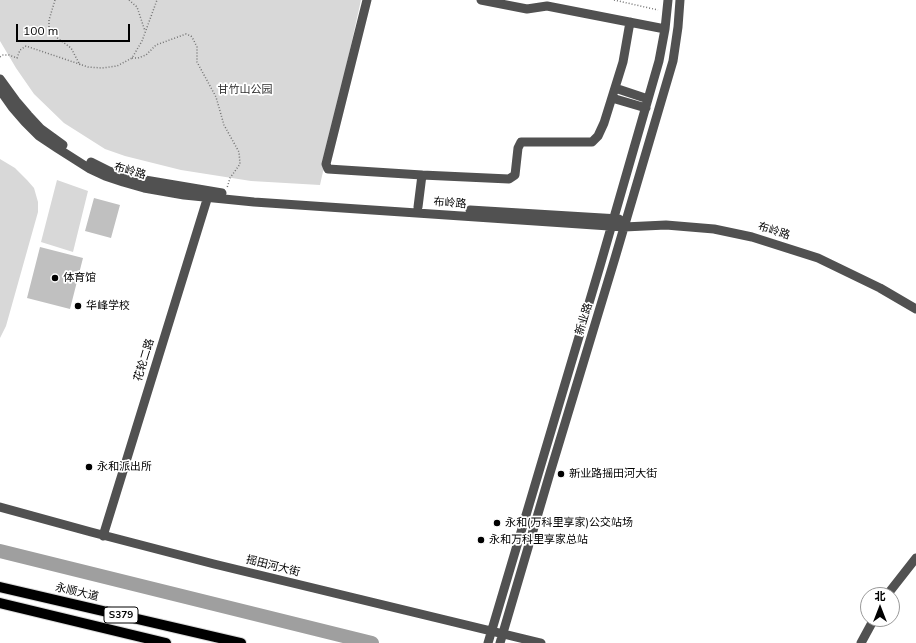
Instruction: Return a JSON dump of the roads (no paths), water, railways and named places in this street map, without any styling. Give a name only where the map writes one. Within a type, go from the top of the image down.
[{"type":"main road","name":"永顺大道","points":[[0,587],[241,643]]},
{"type":"main road","name":"S379","points":[[0,603],[166,643]]},
{"type":"street","points":[[367,0],[326,164],[328,169],[509,179],[515,175],[518,148],[521,142],[592,142],[598,136],[612,98],[623,62],[630,22]]},
{"type":"street","points":[[481,0],[527,9],[547,6],[665,29]]},
{"type":"street","name":"新业路","points":[[489,637],[646,108],[659,61],[665,29],[668,0]]},
{"type":"street","name":"新业路","points":[[502,639],[672,62],[678,27],[680,0]]},
{"type":"street","name":"布岭路","points":[[0,79],[16,101],[42,129],[61,144],[94,164],[139,179],[254,202],[613,222]]},
{"type":"street","points":[[615,88],[648,98]]},
{"type":"street","name":"布岭路","points":[[0,90],[12,107],[39,136],[90,169],[123,182],[184,195],[226,194],[418,206],[714,229],[752,237],[818,258],[880,288],[916,309]]},
{"type":"street","points":[[612,98],[646,108]]},
{"type":"street","points":[[418,206],[422,175]]},
{"type":"street","name":"花轮二路","points":[[103,536],[208,194]]},
{"type":"street","name":"摇田河大街","points":[[0,507],[103,536],[489,637],[541,643]]},
{"type":"street","points":[[893,587],[916,558]]},
{"type":"street","points":[[861,643],[870,627]]},
{"type":"waterway","points":[[0,551],[372,643]]},
{"type":"place","name":"体育馆","points":[[55,278]]},
{"type":"place","name":"华峰学校","points":[[78,306]]},
{"type":"place","name":"永和派出所","points":[[89,467]]},
{"type":"place","name":"新业路摇田河大街","points":[[561,474]]},
{"type":"place","name":"永和(万科里享家)公交站场","points":[[497,523]]},
{"type":"place","name":"永和万科里享家总站","points":[[481,540]]},
{"type":"park label","name":"甘竹山公园","points":[[245,90]]}]
